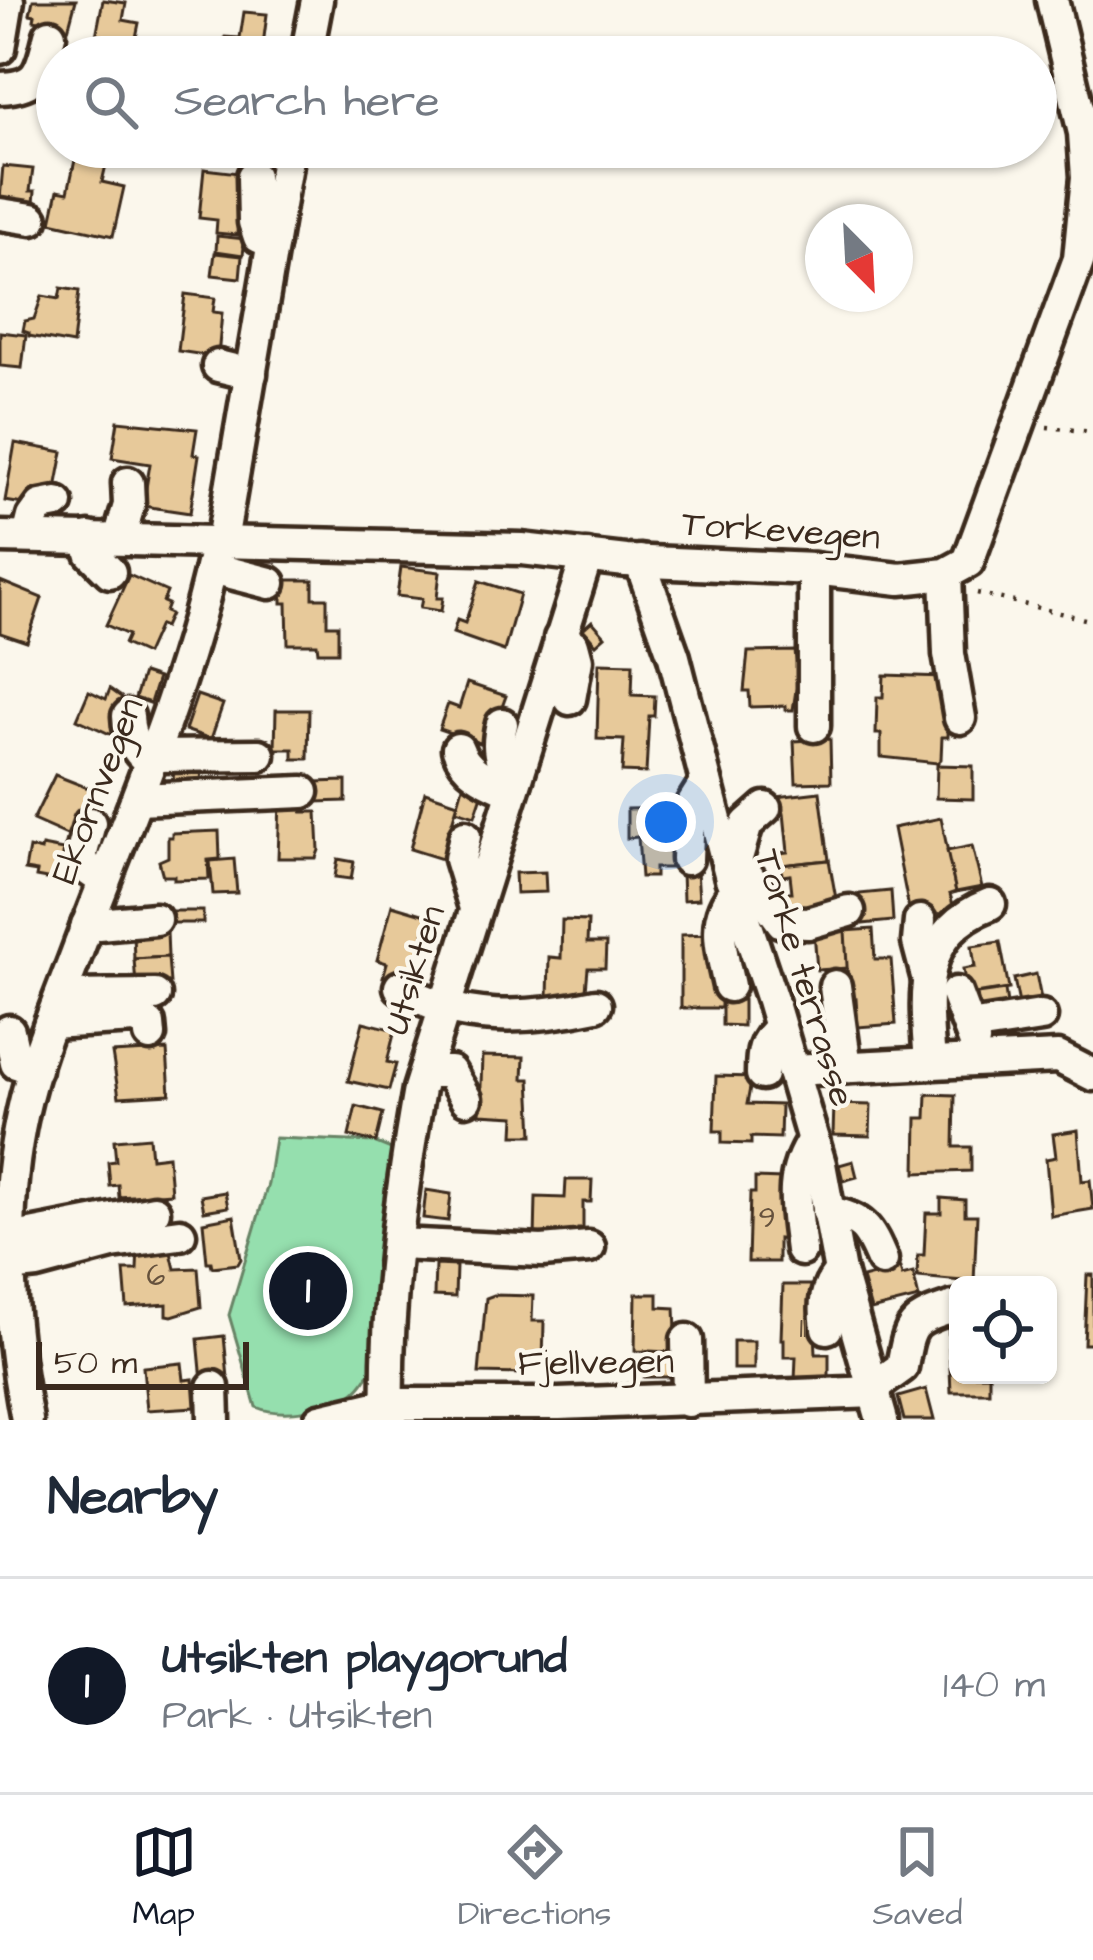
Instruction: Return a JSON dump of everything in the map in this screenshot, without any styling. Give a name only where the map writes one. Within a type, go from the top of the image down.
[{"type":"street","points":[[310,36],[317,0]]},
{"type":"street","points":[[960,718],[949,654],[950,572],[968,562],[1079,259],[1087,177],[1084,133],[1052,0]]},
{"type":"street","points":[[0,48],[5,1]]},
{"type":"street","points":[[0,88],[30,82],[36,75]]},
{"type":"street","name":"Ekornvegen","points":[[27,1420],[7,1328],[17,1072],[56,1010],[202,619],[286,168]]},
{"type":"street","points":[[253,176],[254,222],[259,237],[273,243]]},
{"type":"street","points":[[0,214],[32,219]]},
{"type":"street","points":[[218,366],[251,374]]},
{"type":"street","points":[[110,572],[92,553],[128,505],[128,483]]},
{"type":"street","points":[[14,537],[41,506],[57,502]]},
{"type":"street","name":"Torkevegen","points":[[14,537],[104,538],[217,550],[522,549],[900,579],[950,572]]},
{"type":"street","points":[[217,550],[270,583]]},
{"type":"street","name":"Utsikten","points":[[388,1412],[404,1175],[424,1072],[587,556]]},
{"type":"street","name":"Torke terrasse","points":[[640,561],[674,657],[780,1028],[777,1072],[813,1140],[840,1272],[888,1391]]},
{"type":"street","points":[[814,569],[814,726]]},
{"type":"street","points":[[560,638],[573,645],[577,660],[570,699]]},
{"type":"street","points":[[128,716],[137,752],[153,759],[260,754]]},
{"type":"street","points":[[502,724],[498,748],[514,782]]},
{"type":"street","points":[[458,749],[461,759],[481,777],[514,782]]},
{"type":"street","points":[[687,859],[689,809],[706,782]]},
{"type":"street","points":[[137,799],[303,792]]},
{"type":"street","points":[[729,986],[719,927],[747,824],[765,808]]},
{"type":"street","points":[[89,824],[81,856],[87,869],[104,881]]},
{"type":"street","points":[[465,836],[460,859],[475,908]]},
{"type":"street","points":[[734,878],[748,876],[782,922],[808,923],[849,911]]},
{"type":"street","points":[[930,1062],[942,987],[931,963],[963,914],[990,904]]},
{"type":"street","points":[[87,925],[155,919]]},
{"type":"street","points":[[920,921],[918,942],[969,1027],[978,1059]]},
{"type":"street","points":[[835,986],[844,1076]]},
{"type":"street","points":[[400,988],[444,1008],[509,1017],[596,1006]]},
{"type":"street","points":[[56,1010],[155,995]]},
{"type":"street","points":[[56,1010],[135,1018],[149,1024],[150,1035]]},
{"type":"street","points":[[969,1027],[1041,1016]]},
{"type":"street","points":[[9,1031],[17,1072]]},
{"type":"street","points":[[777,1072],[844,1076],[930,1062],[1058,1057],[1093,1075]]},
{"type":"street","points":[[424,1072],[450,1072],[466,1100]]},
{"type":"street","points":[[801,1250],[794,1181],[813,1140]]},
{"type":"street","points":[[9,1253],[154,1211]]},
{"type":"street","points":[[828,1212],[851,1216],[870,1233],[882,1260]]},
{"type":"street","points":[[9,1253],[180,1234]]},
{"type":"street","points":[[398,1244],[542,1251],[589,1247]]},
{"type":"street","points":[[827,1328],[824,1307],[829,1284],[840,1272]]},
{"type":"street","points":[[888,1391],[908,1331],[918,1318],[949,1307]]},
{"type":"street","points":[[686,1340],[688,1400]]},
{"type":"street","points":[[214,1387],[214,1420]]},
{"type":"street","name":"Fjellvegen","points":[[327,1419],[388,1412],[636,1411],[688,1400],[888,1391]]},
{"type":"path","points":[[1017,431],[1060,425],[1093,432]]},
{"type":"path","points":[[950,572],[964,590],[1093,621]]},
{"type":"green space","points":[[275,1138],[374,1142],[396,1151],[379,1353],[352,1394],[305,1411],[256,1407],[229,1315],[268,1184]]},
{"type":"building","points":[[33,0],[76,0],[66,36],[60,36],[61,25],[34,20],[35,15],[30,14]]},
{"type":"building","points":[[103,0],[126,3],[123,20],[139,23],[136,36],[96,36]]},
{"type":"building","points":[[244,12],[267,14],[264,36],[240,36]]},
{"type":"building","points":[[3,166],[33,169],[30,191],[35,191],[34,204],[0,199]]},
{"type":"building","points":[[73,168],[105,168],[102,182],[124,187],[113,236],[51,222],[58,190],[68,192]]},
{"type":"building","points":[[204,169],[239,173],[237,235],[216,233],[217,220],[199,218]]},
{"type":"building","points":[[217,236],[245,239],[243,255],[216,251]]},
{"type":"building","points":[[215,253],[242,256],[240,278],[212,275]]},
{"type":"building","points":[[61,288],[79,291],[73,344],[29,336],[23,331],[25,321],[34,319],[42,296],[59,299]]},
{"type":"building","points":[[185,294],[215,298],[213,312],[222,313],[218,357],[178,351]]},
{"type":"building","points":[[0,332],[26,335],[22,368],[0,366]]},
{"type":"building","points":[[118,421],[197,429],[193,454],[199,455],[190,513],[143,506],[150,464],[112,458]]},
{"type":"building","points":[[15,443],[63,452],[55,494],[32,490],[29,505],[5,501]]},
{"type":"building","points":[[401,567],[440,572],[437,598],[443,598],[441,611],[420,608],[422,599],[397,596]]},
{"type":"building","points":[[129,575],[167,592],[163,602],[170,614],[164,627],[159,625],[146,654],[124,644],[128,635],[106,625]]},
{"type":"building","points":[[282,580],[313,580],[313,598],[327,598],[327,625],[338,625],[338,652],[318,652],[317,644],[288,644]]},
{"type":"building","points":[[0,581],[42,598],[27,642],[0,633]]},
{"type":"building","points":[[479,581],[520,594],[504,651],[453,633],[457,620],[465,623]]},
{"type":"building","points":[[592,621],[605,636],[596,644],[583,629]]},
{"type":"building","points":[[795,651],[800,690],[796,690],[793,710],[750,707],[749,691],[744,691],[748,652]]},
{"type":"building","points":[[599,663],[633,664],[632,695],[655,696],[654,716],[649,716],[646,773],[622,772],[624,740],[597,739]]},
{"type":"building","points":[[143,673],[158,678],[150,703],[135,698]]},
{"type":"building","points":[[884,675],[944,677],[948,737],[942,737],[937,763],[881,757],[877,697],[883,697]]},
{"type":"building","points":[[467,683],[506,696],[488,746],[439,729],[448,704],[459,708]]},
{"type":"building","points":[[110,689],[127,701],[112,735],[77,719],[89,691],[106,699]]},
{"type":"building","points":[[197,695],[223,704],[211,739],[185,730]]},
{"type":"building","points":[[276,710],[309,710],[308,759],[293,759],[293,749],[275,749]]},
{"type":"building","points":[[830,739],[831,782],[796,783],[794,741]]},
{"type":"building","points":[[937,765],[973,766],[973,799],[936,798]]},
{"type":"building","points":[[174,768],[202,768],[201,782],[173,781]]},
{"type":"building","points":[[55,775],[96,791],[78,829],[71,826],[67,835],[33,820]]},
{"type":"building","points":[[346,781],[346,801],[316,802],[315,782]]},
{"type":"building","points":[[463,786],[483,792],[475,816],[456,810]]},
{"type":"building","points":[[425,792],[458,803],[445,860],[410,849]]},
{"type":"building","points":[[820,792],[829,860],[781,865],[780,853],[788,852],[784,813],[778,814],[776,797]]},
{"type":"building","points":[[280,801],[303,802],[302,812],[317,812],[316,858],[278,858]]},
{"type":"building","points":[[672,808],[679,868],[655,868],[655,877],[641,877],[638,837],[627,838],[627,809]]},
{"type":"building","points":[[941,818],[956,892],[950,894],[953,905],[928,919],[910,914],[893,828]]},
{"type":"building","points":[[219,831],[220,859],[208,860],[209,879],[163,876],[159,861],[168,857],[172,833]]},
{"type":"building","points":[[42,846],[73,852],[68,883],[25,870],[29,848],[41,851]]},
{"type":"building","points":[[972,846],[982,887],[956,892],[947,851]]},
{"type":"building","points":[[234,859],[237,893],[213,894],[210,861]]},
{"type":"building","points":[[338,859],[354,862],[351,879],[335,877]]},
{"type":"building","points":[[829,860],[838,910],[788,915],[790,875],[782,876],[781,865]]},
{"type":"building","points":[[697,871],[699,899],[683,900],[682,872]]},
{"type":"building","points":[[545,872],[546,892],[516,893],[515,873]]},
{"type":"building","points":[[891,891],[893,921],[862,924],[859,894]]},
{"type":"building","points":[[392,905],[429,916],[415,965],[424,967],[419,986],[383,977],[387,963],[377,960]]},
{"type":"building","points":[[170,911],[203,911],[203,923],[170,923]]},
{"type":"building","points":[[562,920],[588,921],[587,943],[606,943],[605,968],[588,968],[585,1001],[548,999],[549,957],[561,958]]},
{"type":"building","points":[[845,928],[848,968],[817,970],[814,931]]},
{"type":"building","points":[[873,929],[875,959],[891,959],[896,1024],[858,1027],[856,999],[849,1000],[845,931]]},
{"type":"building","points":[[167,931],[168,957],[134,959],[133,933]]},
{"type":"building","points":[[711,934],[721,979],[721,1008],[681,1008],[681,935]]},
{"type":"building","points":[[1000,942],[1009,989],[967,995],[963,969],[975,967],[972,946]]},
{"type":"building","points":[[168,957],[170,983],[136,985],[134,959]]},
{"type":"building","points":[[1036,974],[1042,1004],[1020,1009],[1014,979]]},
{"type":"building","points":[[1005,990],[1010,1027],[980,1015],[977,994]]},
{"type":"building","points":[[722,1000],[743,1000],[743,1026],[722,1025]]},
{"type":"building","points":[[363,1022],[395,1030],[387,1062],[396,1064],[389,1090],[348,1081]]},
{"type":"building","points":[[167,1050],[170,1094],[119,1097],[112,1053]]},
{"type":"building","points":[[482,1056],[524,1057],[533,1135],[514,1135],[515,1116],[480,1114]]},
{"type":"building","points":[[716,1076],[752,1077],[747,1104],[781,1105],[780,1138],[722,1143],[722,1131],[714,1131]]},
{"type":"building","points":[[927,1094],[955,1095],[954,1147],[971,1147],[971,1171],[916,1173],[917,1118],[926,1118]]},
{"type":"building","points":[[834,1104],[871,1105],[870,1136],[833,1135]]},
{"type":"building","points":[[356,1106],[383,1113],[376,1142],[349,1136]]},
{"type":"building","points":[[1078,1130],[1082,1181],[1090,1180],[1093,1209],[1051,1216],[1046,1159],[1056,1157],[1053,1134]]},
{"type":"building","points":[[149,1137],[151,1158],[168,1156],[171,1193],[119,1197],[118,1185],[110,1186],[108,1162],[116,1161],[114,1140]]},
{"type":"building","points":[[853,1161],[857,1177],[843,1181],[839,1165]]},
{"type":"building","points":[[755,1178],[782,1179],[788,1240],[778,1239],[778,1262],[748,1262],[750,1193],[755,1193]]},
{"type":"building","points":[[566,1180],[592,1180],[591,1202],[583,1202],[583,1229],[578,1229],[577,1241],[535,1240],[536,1197],[565,1198]]},
{"type":"building","points":[[426,1190],[451,1194],[448,1221],[423,1218]]},
{"type":"building","points":[[225,1192],[228,1207],[204,1211],[201,1196]]},
{"type":"building","points":[[941,1198],[965,1200],[965,1215],[977,1215],[974,1276],[917,1277],[918,1255],[924,1255],[926,1213],[941,1213]]},
{"type":"building","points":[[234,1216],[241,1259],[238,1264],[212,1267],[207,1262],[203,1222]]},
{"type":"building","points":[[169,1244],[175,1269],[198,1268],[201,1307],[172,1316],[167,1315],[167,1304],[127,1307],[124,1270],[137,1270],[138,1246]]},
{"type":"building","points":[[435,1265],[456,1266],[455,1297],[434,1296]]},
{"type":"building","points":[[900,1268],[902,1276],[913,1273],[919,1298],[871,1310],[862,1278]]},
{"type":"building","points":[[1087,1275],[1093,1275],[1093,1344],[1084,1344]]},
{"type":"building","points":[[783,1285],[813,1285],[816,1354],[829,1354],[829,1381],[795,1381],[796,1357],[784,1357],[781,1339]]},
{"type":"building","points":[[636,1294],[658,1294],[658,1307],[675,1308],[677,1352],[635,1351]]},
{"type":"building","points":[[533,1296],[532,1321],[544,1321],[543,1364],[527,1364],[526,1374],[479,1373],[486,1298]]},
{"type":"building","points":[[224,1336],[228,1378],[202,1381],[198,1339]]},
{"type":"building","points":[[733,1341],[754,1341],[754,1369],[733,1369]]},
{"type":"building","points":[[645,1351],[673,1352],[673,1377],[644,1377]]},
{"type":"building","points":[[182,1363],[184,1380],[193,1379],[195,1407],[147,1410],[143,1367]]},
{"type":"building","points":[[951,1384],[989,1384],[989,1392],[951,1392]]},
{"type":"building","points":[[926,1389],[934,1420],[904,1420],[898,1397]]},
{"type":"place","name":"Utsikten playgorund","points":[[308,1291]]}]
